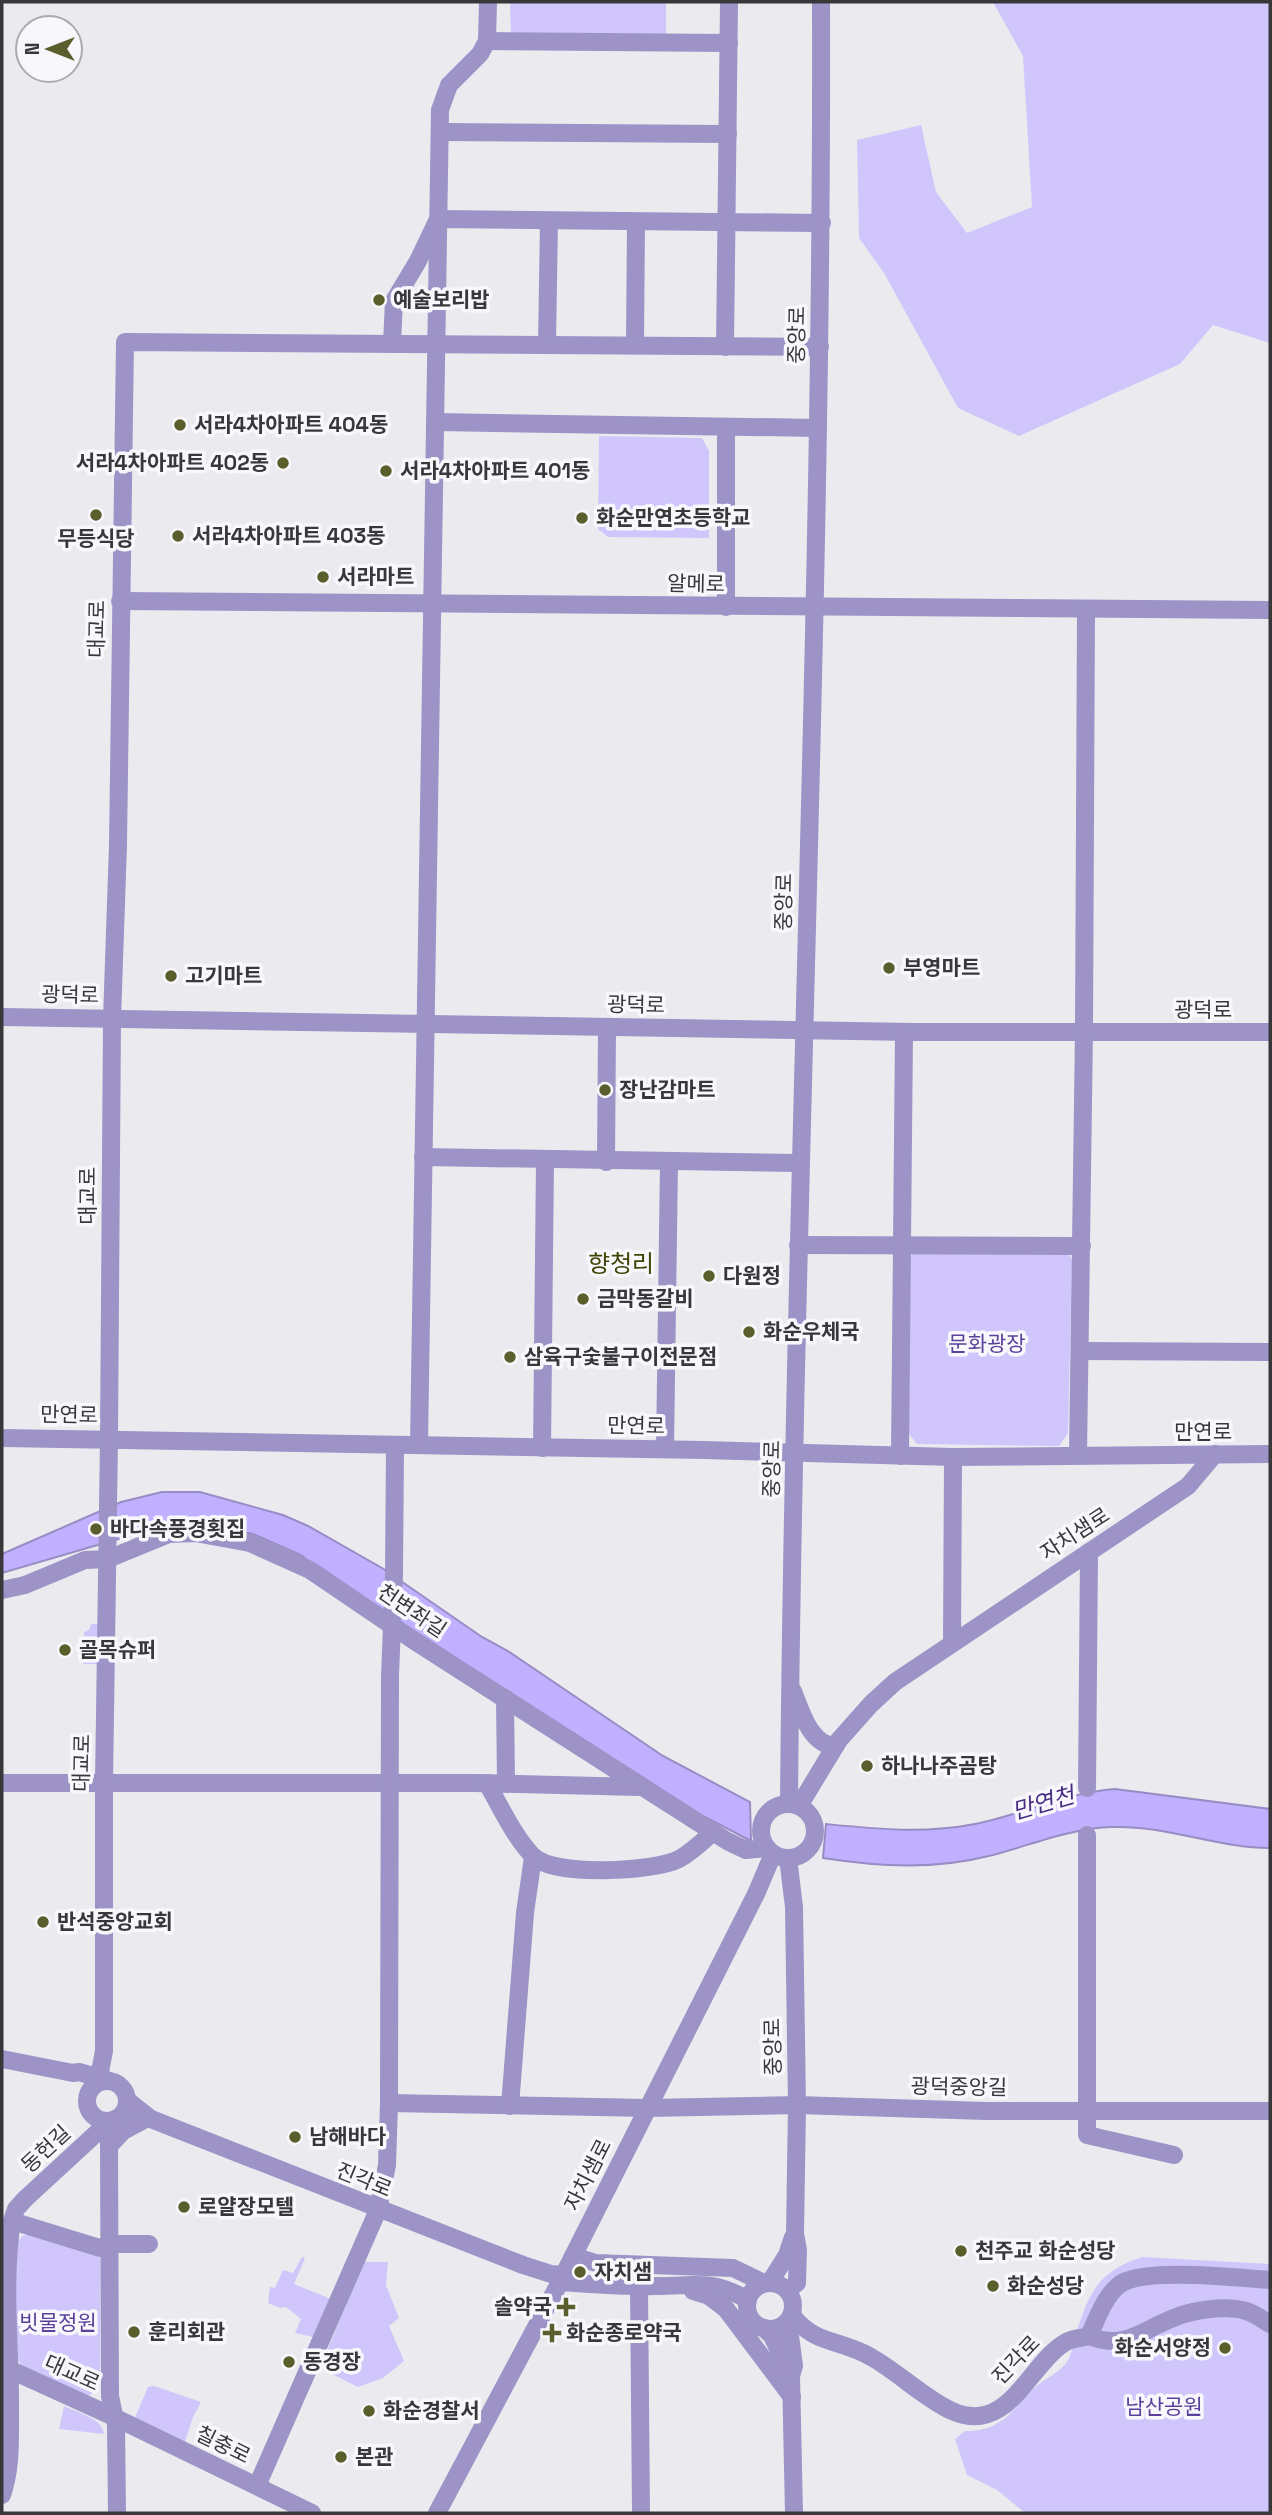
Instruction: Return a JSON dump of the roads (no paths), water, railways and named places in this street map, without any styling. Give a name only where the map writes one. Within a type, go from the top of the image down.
[{"type":"street","points":[[419,1445],[440,110],[449,85],[480,54],[487,41],[488,2]]},
{"type":"street","points":[[725,346],[729,2]]},
{"type":"street","name":"중앙로","points":[[794,1805],[790,1683],[820,348],[821,2]]},
{"type":"street","points":[[487,41],[729,43]]},
{"type":"street","points":[[440,132],[728,134]]},
{"type":"street","points":[[438,219],[822,223]]},
{"type":"street","points":[[438,219],[418,261],[394,301],[392,344],[820,348]]},
{"type":"street","points":[[547,345],[549,221]]},
{"type":"street","points":[[635,345],[636,222]]},
{"type":"street","name":"대교로","points":[[101,2083],[109,2068],[109,2056],[104,2050],[104,1783],[112,1019],[118,845],[125,342],[392,344]]},
{"type":"street","points":[[435,422],[818,428]]},
{"type":"street","points":[[726,428],[726,607]]},
{"type":"street","name":"알메로","points":[[120,601],[1270,610]]},
{"type":"street","points":[[1078,1455],[1086,609]]},
{"type":"street","name":"광덕로","points":[[2,1017],[904,1032],[1270,1032]]},
{"type":"street","points":[[606,1162],[607,1028]]},
{"type":"street","points":[[900,1456],[904,1032]]},
{"type":"street","points":[[423,1157],[800,1163]]},
{"type":"street","points":[[542,1448],[545,1161]]},
{"type":"street","points":[[665,1449],[669,1162]]},
{"type":"street","points":[[798,1245],[1082,1246]]},
{"type":"street","points":[[1080,1351],[1270,1352]]},
{"type":"street","name":"만연로","points":[[2,1437],[953,1457],[1270,1454]]},
{"type":"street","points":[[257,2486],[378,2210],[387,2165],[389,1784],[395,1446]]},
{"type":"street","name":"자치샘로","points":[[794,1805],[835,1746],[871,1704],[895,1682],[1188,1486],[1215,1454]]},
{"type":"street","points":[[951,1643],[953,1457]]},
{"type":"street","name":"천변좌길","points":[[2,1590],[25,1585],[85,1560],[169,1534],[195,1533],[234,1539],[275,1553],[310,1570],[713,1832],[746,1850],[776,1854]]},
{"type":"street","points":[[1087,1788],[1089,1552]]},
{"type":"street","points":[[790,1683],[807,1724],[824,1744],[835,1746]]},
{"type":"street","points":[[505,1698],[506,1783]]},
{"type":"street","points":[[2,1783],[506,1783],[641,1787]]},
{"type":"street","points":[[487,1783],[533,1857],[546,1865],[560,1868],[646,1869],[679,1859],[713,1832]]},
{"type":"street","points":[[794,1805],[811,1815],[815,1835],[812,1845],[805,1853],[776,1854],[761,1832],[762,1823],[772,1809],[794,1805]]},
{"type":"street","points":[[1087,1835],[1087,2135],[1174,2155]]},
{"type":"street","name":"중앙로","points":[[776,1854],[794,1907],[797,2105],[795,2234],[798,2250],[797,2283],[788,2290]]},
{"type":"street","name":"자치샘로","points":[[437,2513],[573,2256],[776,1854]]},
{"type":"street","points":[[510,2106],[525,1913],[533,1857]]},
{"type":"street","points":[[756,1894],[778,1894],[794,1907]]},
{"type":"street","points":[[73,2073],[104,2050]]},
{"type":"street","points":[[2,2059],[73,2073],[124,2090],[127,2100],[147,2120]]},
{"type":"street","points":[[101,2083],[88,2108],[108,2128]]},
{"type":"street","points":[[108,2128],[124,2111],[127,2100]]},
{"type":"street","name":"광덕중앙길","points":[[389,2104],[647,2108],[797,2105],[1087,2111],[1270,2111]]},
{"type":"street","points":[[108,2128],[127,2117],[147,2120]]},
{"type":"street","name":"동헌길","points":[[12,2221],[16,2209],[25,2199],[108,2128],[123,2131],[147,2120]]},
{"type":"street","name":"진각로","points":[[147,2120],[561,2279],[639,2286],[693,2283],[732,2291],[748,2300]]},
{"type":"street","name":"대교로","points":[[108,2128],[110,2396],[114,2417],[117,2513]]},
{"type":"street","points":[[2,2495],[9,2463],[5,2283],[12,2221],[100,2248],[110,2244],[149,2244]]},
{"type":"street","name":"중앙로","points":[[767,2283],[787,2255],[795,2234]]},
{"type":"street","points":[[573,2256],[596,2263],[733,2268],[788,2290],[794,2302],[790,2318],[794,2366],[791,2376],[794,2513]]},
{"type":"street","points":[[1270,2280],[1162,2275],[1124,2281],[1109,2297],[1089,2336],[1104,2342],[1128,2340],[1172,2318],[1224,2309],[1249,2311],[1270,2324]]},
{"type":"street","points":[[767,2283],[752,2290],[748,2300],[749,2316],[772,2336],[791,2376]]},
{"type":"street","points":[[639,2286],[641,2513]]},
{"type":"street","points":[[659,2286],[675,2291],[702,2292],[719,2303],[792,2397]]},
{"type":"street","points":[[764,2328],[777,2328],[790,2318]]},
{"type":"street","name":"진각로","points":[[790,2318],[803,2330],[822,2340],[847,2346],[870,2356],[943,2406],[962,2414],[985,2414],[1006,2404],[1068,2341],[1089,2336]]},
{"type":"street","name":"대교로","points":[[6,2368],[114,2417]]},
{"type":"street","name":"칠충로","points":[[114,2417],[312,2513]]},
{"type":"place","name":"예술보리밥","points":[[379,300]]},
{"type":"place","name":"서라4차아파트 404동","points":[[180,425]]},
{"type":"place","name":"서라4차아파트 402동","points":[[283,463]]},
{"type":"place","name":"서라4차아파트 401동","points":[[386,471]]},
{"type":"place","name":"무등식당","points":[[96,515]]},
{"type":"place","name":"화순만연초등학교","points":[[582,518]]},
{"type":"place","name":"서라4차아파트 403동","points":[[178,536]]},
{"type":"place","name":"서라마트","points":[[323,577]]},
{"type":"place","name":"부영마트","points":[[889,968]]},
{"type":"place","name":"고기마트","points":[[171,976]]},
{"type":"place","name":"장난감마트","points":[[605,1090]]},
{"type":"place","name":"다원정","points":[[709,1276]]},
{"type":"place","name":"금막동갈비","points":[[583,1299]]},
{"type":"place","name":"화순우체국","points":[[749,1332]]},
{"type":"place","name":"삼육구숯불구이전문점","points":[[510,1357]]},
{"type":"place","name":"바다속풍경횟집","points":[[96,1529]]},
{"type":"place","name":"골목슈퍼","points":[[65,1650]]},
{"type":"place","name":"하나나주곰탕","points":[[867,1766]]},
{"type":"place","name":"반석중앙교회","points":[[43,1922]]},
{"type":"place","name":"남해바다","points":[[295,2137]]},
{"type":"place","name":"로얄장모텔","points":[[184,2207]]},
{"type":"place","name":"천주교 화순성당","points":[[961,2251]]},
{"type":"place","name":"자치샘","points":[[580,2272]]},
{"type":"place","name":"화순성당","points":[[993,2286]]},
{"type":"place","name":"솔약국","points":[[566,2307]]},
{"type":"place","name":"훈리회관","points":[[134,2332]]},
{"type":"place","name":"화순종로약국","points":[[552,2333]]},
{"type":"place","name":"화순서양정","points":[[1225,2348]]},
{"type":"place","name":"동경장","points":[[289,2362]]},
{"type":"place","name":"화순경찰서","points":[[369,2411]]},
{"type":"place","name":"본관","points":[[341,2457]]},
{"type":"district","name":"향청리","points":[[621,1264]]},
{"type":"park label","name":"문화광장","points":[[987,1344]]},
{"type":"park label","name":"빗물정원","points":[[58,2323]]},
{"type":"park label","name":"남산공원","points":[[1164,2407]]},
{"type":"water label","name":"만연천","points":[[1043,1803]]}]
